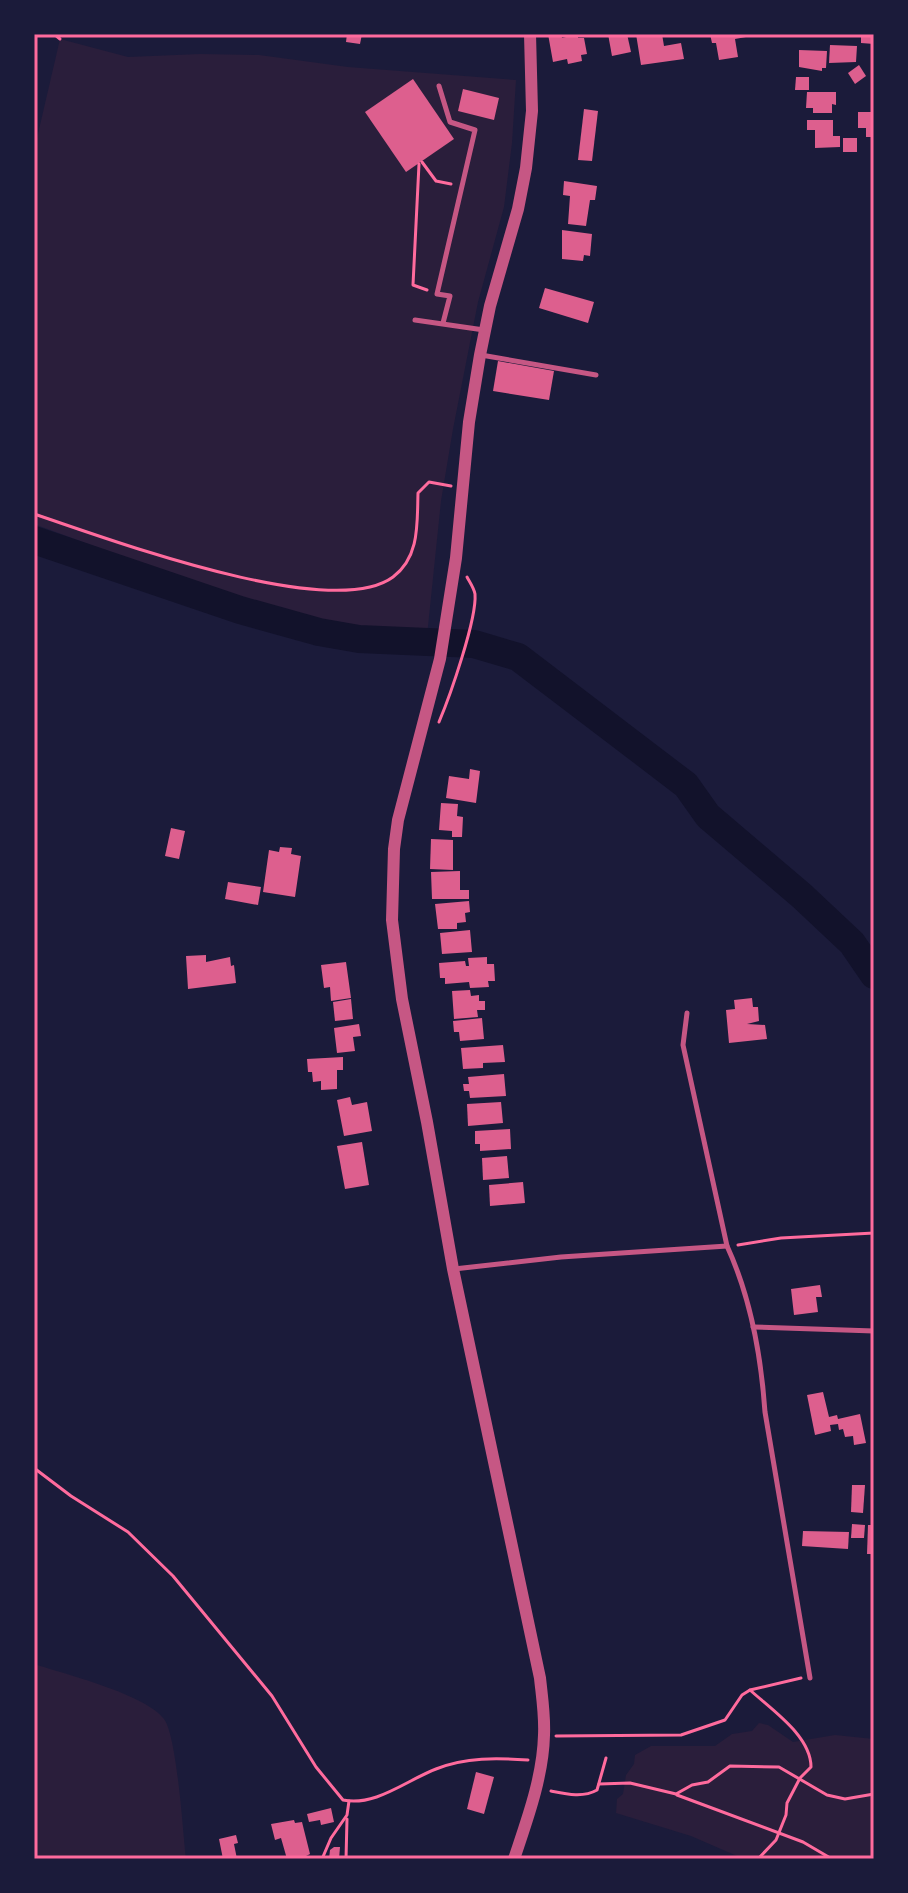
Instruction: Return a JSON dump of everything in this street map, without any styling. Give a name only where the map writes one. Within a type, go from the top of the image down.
[{"type":"street","points":[[514,1859],[535,1787],[544,1737],[544,1711],[537,1664],[453,1269],[402,999],[392,920],[398,820],[440,659],[456,558],[469,422],[480,355],[526,168],[532,111],[530,34]]},
{"type":"lane","points":[[439,86],[450,122],[475,130],[437,294],[450,296],[443,323]]},
{"type":"lane","points":[[415,320],[485,330]]},
{"type":"lane","points":[[480,355],[596,375]]},
{"type":"lane","points":[[687,1013],[683,1045],[727,1246],[739,1274],[753,1327],[810,1678]]},
{"type":"lane","points":[[453,1269],[561,1257],[727,1246]]},
{"type":"lane","points":[[753,1327],[874,1331]]},
{"type":"path","points":[[54,34],[60,39]]},
{"type":"path","points":[[437,294],[413,285],[420,163],[436,181],[462,187]]},
{"type":"path","points":[[34,514],[208,569],[307,589],[343,590],[368,587],[393,577],[415,544],[418,493],[429,482],[444,485]]},
{"type":"path","points":[[456,558],[475,593],[472,618],[459,666]]},
{"type":"path","points":[[727,1246],[781,1238],[874,1233]]},
{"type":"path","points":[[34,1468],[128,1532],[173,1576],[272,1696],[336,1794],[357,1803],[435,1769],[466,1760],[498,1758],[540,1761]]},
{"type":"path","points":[[544,1737],[681,1735],[725,1720],[742,1695],[750,1690],[776,1682],[810,1678]]},
{"type":"path","points":[[750,1690],[805,1741],[811,1757],[811,1767],[800,1778],[787,1803],[779,1834],[758,1859]]},
{"type":"path","points":[[535,1787],[589,1795],[597,1790],[606,1758]]},
{"type":"path","points":[[676,1794],[692,1785],[708,1782],[730,1766],[779,1767],[827,1795],[845,1799],[874,1794]]},
{"type":"path","points":[[599,1784],[630,1783],[676,1794],[803,1842],[832,1859]]},
{"type":"path","points":[[346,1859],[349,1801]]},
{"type":"path","points":[[322,1859],[331,1838],[347,1815]]},
{"type":"shaded area","points":[[60,39],[128,57],[259,55],[348,67],[516,80],[504,207],[478,302],[453,429],[441,501],[427,636],[366,635],[286,617],[34,524],[34,151]]},
{"type":"shaded area","points":[[34,1664],[123,1693],[164,1719],[176,1764],[186,1859],[34,1859]]},
{"type":"shaded area","points":[[759,1723],[768,1725],[793,1742],[835,1735],[874,1739],[874,1859],[744,1859],[691,1836],[616,1813],[617,1799],[623,1794],[626,1775],[634,1764],[635,1755],[651,1746],[715,1746],[732,1734],[752,1731]]},
{"type":"building","points":[[347,34],[362,34],[360,44],[346,42]]},
{"type":"building","points":[[548,34],[561,34],[562,38],[566,37],[565,34],[578,34],[578,38],[584,38],[587,54],[581,55],[582,61],[568,64],[567,59],[553,62]]},
{"type":"building","points":[[608,34],[627,34],[631,52],[612,56]]},
{"type":"building","points":[[636,34],[662,34],[664,46],[681,43],[684,59],[641,65]]},
{"type":"building","points":[[710,34],[746,34],[746,37],[735,39],[738,57],[719,60],[716,43],[712,43]]},
{"type":"building","points":[[861,34],[874,34],[874,44],[861,43]]},
{"type":"building","points":[[830,45],[857,46],[856,62],[829,63]]},
{"type":"building","points":[[799,50],[827,51],[826,68],[822,71],[799,67]]},
{"type":"building","points":[[859,65],[866,76],[855,84],[848,73]]},
{"type":"building","points":[[796,77],[809,77],[809,90],[795,90]]},
{"type":"building","points":[[413,79],[454,139],[406,172],[365,112]]},
{"type":"building","points":[[463,89],[499,98],[494,120],[458,111]]},
{"type":"building","points":[[807,92],[836,92],[836,105],[832,104],[832,113],[813,113],[813,108],[806,108]]},
{"type":"building","points":[[584,109],[598,111],[592,161],[578,160]]},
{"type":"building","points":[[858,112],[874,112],[874,137],[866,137],[866,128],[858,128]]},
{"type":"building","points":[[807,120],[833,120],[833,136],[840,136],[840,147],[815,148],[815,130],[807,130]]},
{"type":"building","points":[[843,138],[857,138],[857,152],[843,152]]},
{"type":"building","points":[[564,181],[597,186],[595,200],[590,200],[586,226],[568,224],[570,196],[563,195]]},
{"type":"building","points":[[562,230],[592,234],[590,256],[584,255],[583,261],[562,259]]},
{"type":"building","points":[[545,288],[594,302],[588,323],[539,308]]},
{"type":"building","points":[[498,361],[554,371],[549,400],[493,391]]},
{"type":"building","points":[[470,769],[480,771],[476,803],[446,798],[449,776],[469,779]]},
{"type":"building","points":[[441,803],[458,804],[457,816],[463,817],[462,837],[452,837],[452,831],[439,830]]},
{"type":"building","points":[[171,828],[185,831],[179,859],[165,856]]},
{"type":"building","points":[[431,839],[453,840],[453,870],[430,869]]},
{"type":"building","points":[[280,847],[292,848],[291,854],[301,856],[295,897],[263,892],[269,850],[279,852]]},
{"type":"building","points":[[460,871],[460,890],[469,890],[469,899],[432,899],[431,872]]},
{"type":"building","points":[[228,882],[261,887],[258,905],[225,899]]},
{"type":"building","points":[[469,901],[470,912],[465,913],[466,922],[457,923],[457,929],[438,929],[435,904]]},
{"type":"building","points":[[470,930],[472,952],[442,954],[440,933]]},
{"type":"building","points":[[206,955],[206,962],[230,957],[236,983],[188,989],[186,956]]},
{"type":"building","points":[[487,957],[487,964],[494,964],[495,981],[488,981],[489,987],[470,988],[469,982],[445,984],[445,978],[440,978],[439,963],[465,961],[469,966],[468,958]]},
{"type":"building","points":[[346,962],[351,998],[331,1001],[330,987],[324,988],[321,965]]},
{"type":"building","points":[[470,990],[471,996],[479,995],[479,1001],[485,1001],[485,1010],[477,1010],[478,1017],[454,1019],[452,991]]},
{"type":"building","points":[[752,998],[753,1007],[758,1007],[759,1021],[747,1024],[765,1025],[767,1039],[729,1043],[726,1010],[735,1009],[734,1000]]},
{"type":"building","points":[[351,999],[353,1019],[335,1021],[333,1002]]},
{"type":"building","points":[[482,1018],[484,1039],[460,1041],[459,1032],[454,1032],[453,1021]]},
{"type":"building","points":[[359,1024],[361,1036],[353,1037],[355,1051],[337,1053],[334,1028]]},
{"type":"building","points":[[503,1045],[505,1062],[483,1063],[483,1068],[463,1069],[461,1048]]},
{"type":"building","points":[[343,1057],[343,1070],[337,1070],[337,1089],[321,1090],[321,1081],[313,1082],[312,1072],[308,1072],[307,1059]]},
{"type":"building","points":[[504,1074],[506,1096],[470,1098],[469,1091],[464,1091],[463,1084],[469,1084],[468,1077]]},
{"type":"building","points":[[350,1097],[352,1105],[367,1102],[372,1131],[344,1136],[337,1100]]},
{"type":"building","points":[[501,1102],[503,1123],[468,1126],[467,1104]]},
{"type":"building","points":[[510,1129],[511,1149],[480,1151],[480,1144],[475,1144],[475,1131]]},
{"type":"building","points":[[362,1142],[369,1185],[345,1189],[337,1146]]},
{"type":"building","points":[[507,1156],[509,1178],[483,1180],[482,1158]]},
{"type":"building","points":[[523,1182],[525,1203],[490,1206],[489,1185]]},
{"type":"building","points":[[820,1285],[822,1297],[816,1297],[818,1312],[794,1315],[791,1289]]},
{"type":"building","points":[[823,1392],[829,1417],[837,1415],[838,1419],[860,1414],[866,1443],[854,1445],[853,1436],[845,1437],[838,1424],[830,1425],[831,1431],[815,1435],[807,1395]]},
{"type":"building","points":[[852,1485],[865,1485],[863,1513],[851,1512]]},
{"type":"building","points":[[852,1524],[865,1525],[864,1538],[851,1538]]},
{"type":"building","points":[[868,1525],[874,1525],[874,1554],[867,1554]]},
{"type":"building","points":[[803,1531],[849,1532],[848,1549],[802,1546]]},
{"type":"building","points":[[476,1772],[494,1777],[484,1814],[467,1809]]},
{"type":"building","points":[[331,1808],[334,1822],[321,1825],[320,1820],[309,1822],[307,1814]]},
{"type":"building","points":[[294,1820],[295,1823],[302,1822],[310,1854],[306,1856],[307,1859],[287,1859],[281,1838],[275,1840],[271,1824]]},
{"type":"building","points":[[236,1835],[237,1859],[223,1859],[219,1839]]},
{"type":"building","points":[[340,1847],[339,1859],[329,1859],[330,1850]]},
{"type":"waterway","points":[[34,540],[240,610],[319,632],[359,639],[474,644],[518,657],[686,785],[708,816],[852,943],[874,975]]}]
